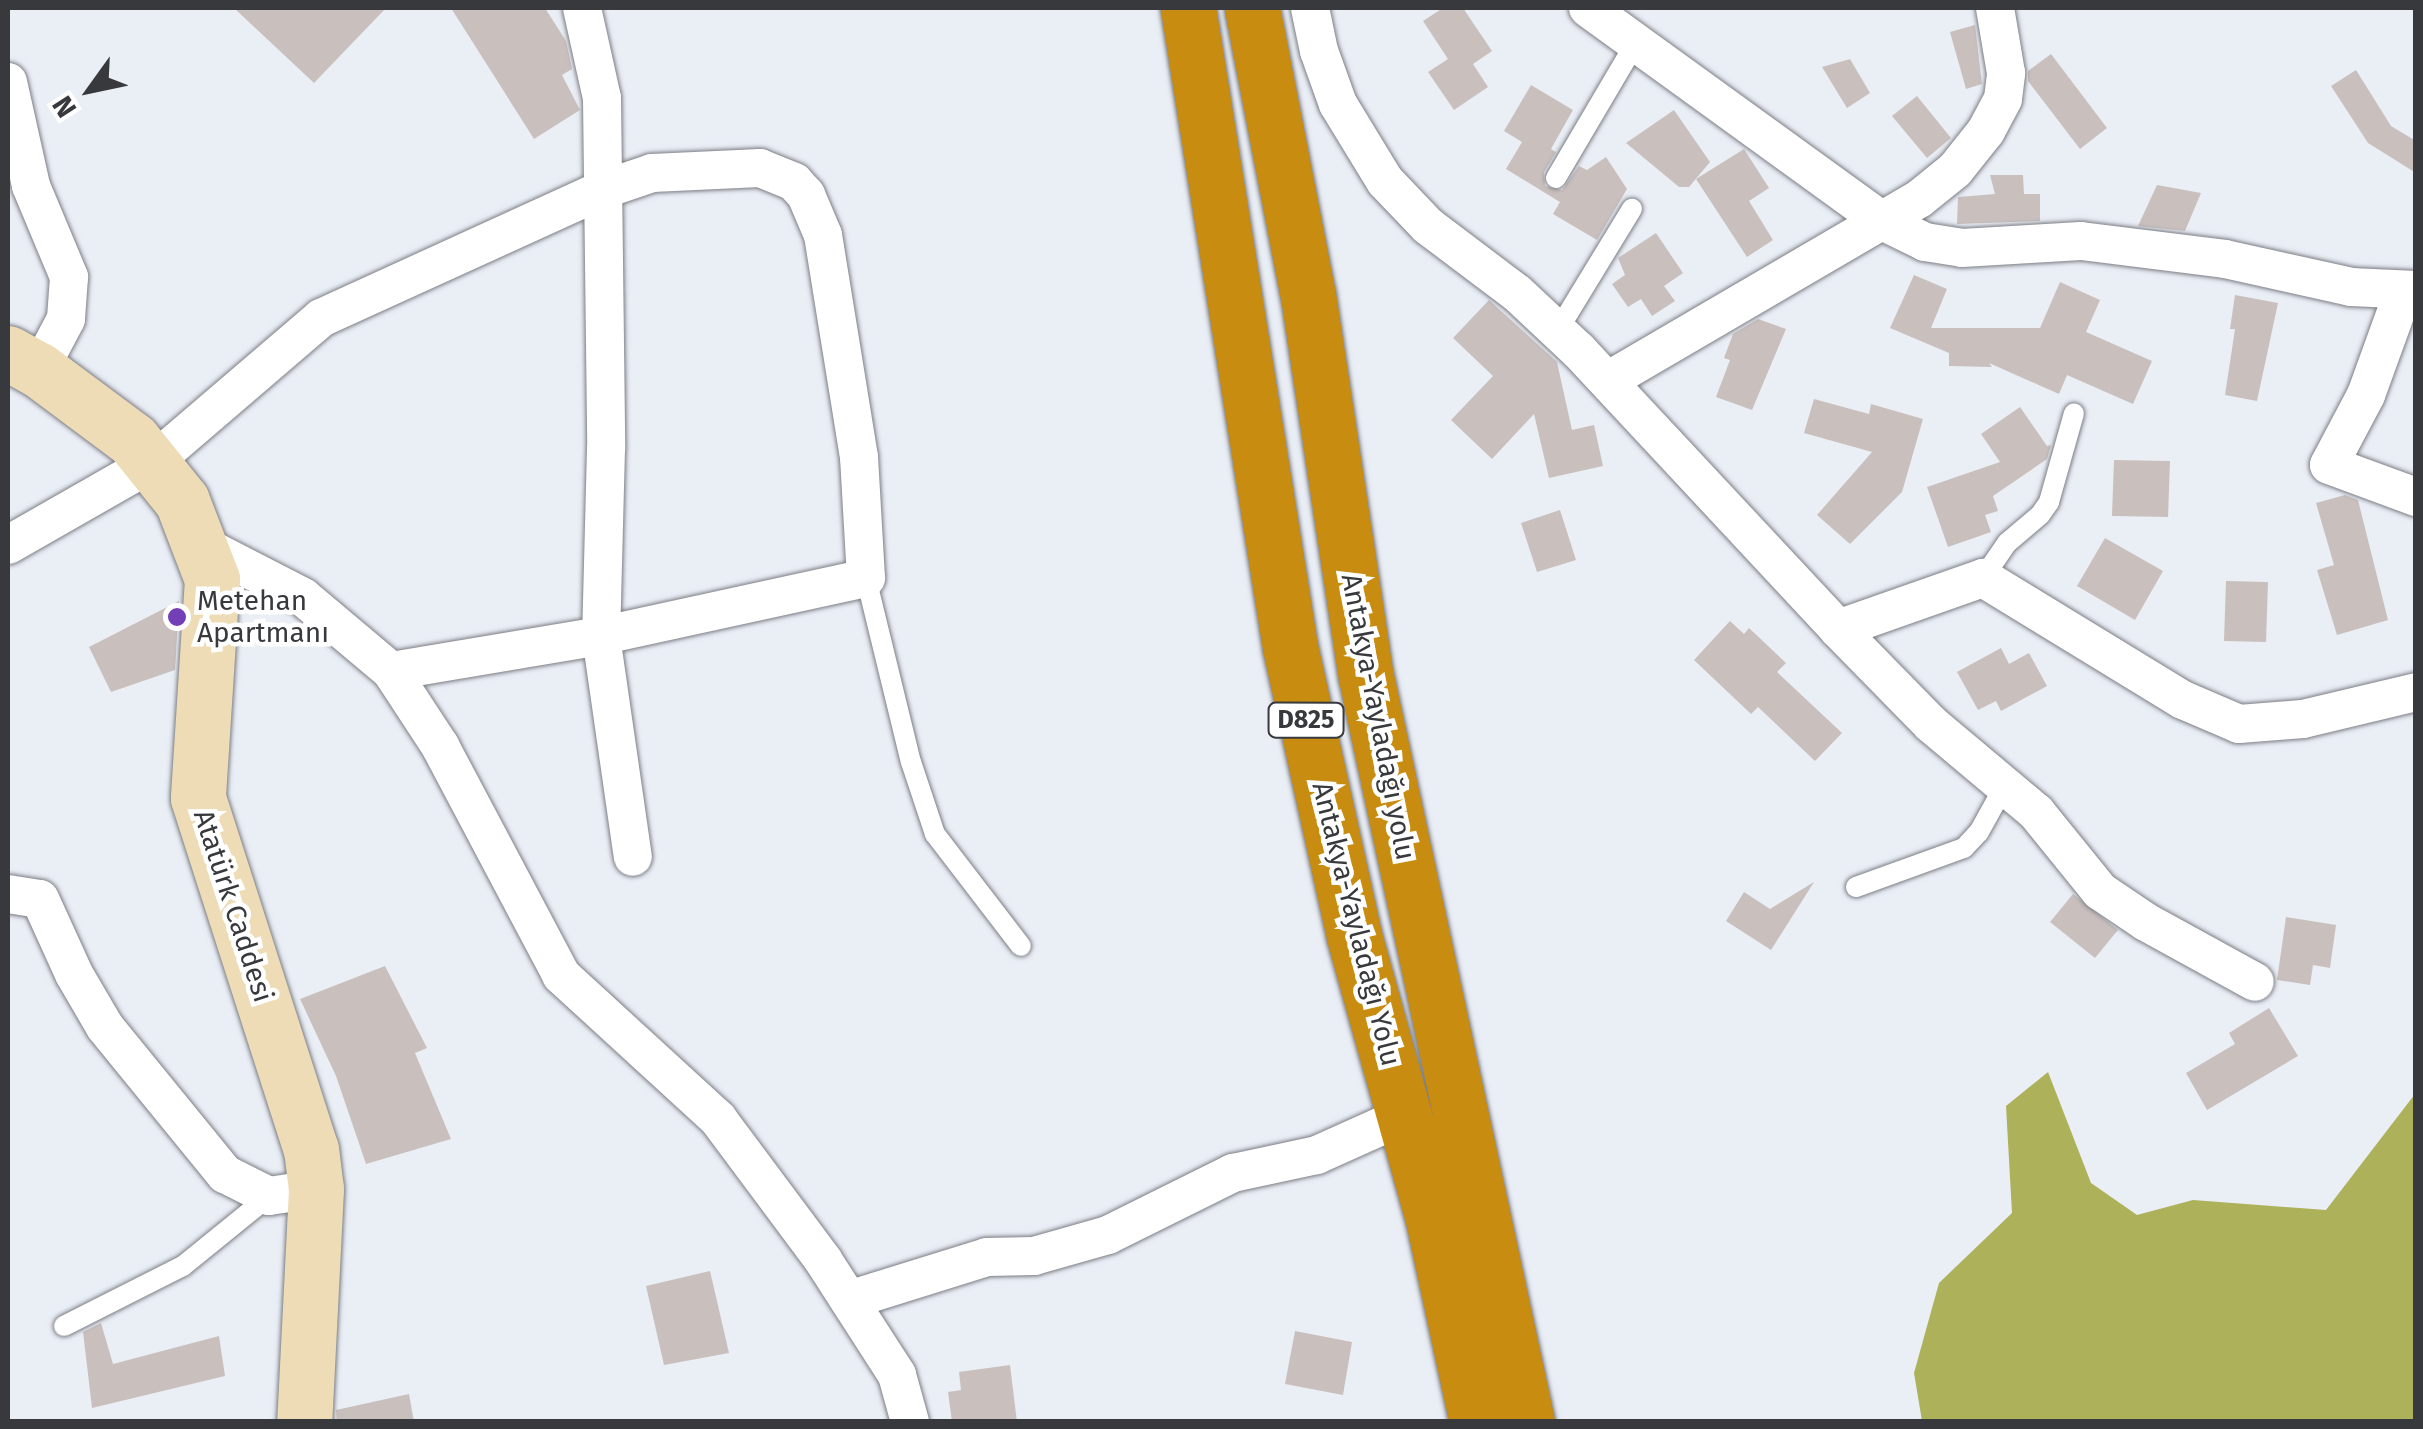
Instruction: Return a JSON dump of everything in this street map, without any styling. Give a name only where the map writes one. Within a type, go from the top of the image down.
[{"type":"highway","name":"Antakya-Yayladağı Yolu","points":[[1188,8],[1290,647],[1354,936],[1406,1115],[1477,1422]]},
{"type":"highway","name":"Antakya-Yayladağı yolu","points":[[1252,8],[1308,295],[1366,677],[1527,1422]]},
{"type":"main road","name":"Atatürk Caddesi","points":[[23,362],[132,440],[182,500],[212,579],[198,798],[311,1149],[292,1192],[304,1422]]},
{"type":"street","points":[[582,8],[602,98],[606,449],[601,636],[633,856]]},
{"type":"street","points":[[1310,8],[1319,51],[1338,104],[1385,181],[1428,226],[1558,330],[1609,380],[1930,724],[2047,823],[2100,891],[2146,922],[2256,982]]},
{"type":"street","points":[[1588,8],[1882,222],[1942,246],[2081,241],[2224,259],[2352,287],[2410,290],[2366,395],[2329,466],[2416,497]]},
{"type":"street","points":[[1609,380],[1882,222],[1955,170],[1999,110],[2006,73],[1995,8]]},
{"type":"street","points":[[8,82],[31,186],[70,277],[66,319],[23,362]]},
{"type":"street","points":[[8,545],[152,463],[321,318],[602,190],[652,173],[760,168],[780,173],[806,194],[823,235],[859,457],[866,578],[601,636],[392,671]]},
{"type":"street","points":[[198,543],[303,597],[392,671],[440,746],[561,976],[718,1119],[849,1300],[897,1375],[910,1422]]},
{"type":"street","points":[[1838,629],[1983,578],[2184,700],[2239,724],[2303,719],[2416,692]]},
{"type":"street","points":[[8,894],[40,899],[74,974],[129,1061],[225,1174],[292,1192]]},
{"type":"street","points":[[849,1300],[987,1256],[1034,1256],[1108,1234],[1233,1173],[1317,1155],[1406,1115]]},
{"type":"lane","points":[[1556,178],[1636,42]]},
{"type":"lane","points":[[1558,330],[1632,209]]},
{"type":"lane","points":[[1983,578],[2007,544],[2040,516],[2049,502],[2074,413]]},
{"type":"lane","points":[[866,578],[911,762],[934,834],[954,863],[990,900],[1022,946]]},
{"type":"lane","points":[[1856,887],[1964,848],[1979,832],[2005,784]]},
{"type":"lane","points":[[64,1326],[183,1266],[292,1192]]},
{"type":"green space","points":[[2048,1072],[2091,1183],[2137,1215],[2193,1200],[2326,1210],[2415,1094],[2415,1421],[1922,1421],[1914,1373],[1939,1283],[2012,1213],[2006,1106]]},
{"type":"building","points":[[234,8],[386,8],[314,83]]},
{"type":"building","points":[[451,8],[545,8],[566,41],[572,69],[562,75],[580,110],[534,139]]},
{"type":"building","points":[[1443,8],[1463,8],[1492,51],[1473,64],[1488,87],[1454,110],[1428,72],[1448,59],[1423,21]]},
{"type":"building","points":[[1975,25],[1982,84],[1966,89],[1950,32]]},
{"type":"building","points":[[2051,54],[2107,128],[2080,149],[2028,81],[2028,71]]},
{"type":"building","points":[[1850,59],[1870,93],[1847,108],[1822,67]]},
{"type":"building","points":[[2356,70],[2391,126],[2416,141],[2416,173],[2368,143],[2331,86]]},
{"type":"building","points":[[1531,85],[1573,110],[1551,149],[1556,152],[1544,172],[1545,186],[1562,190],[1579,166],[1587,170],[1606,157],[1627,189],[1597,240],[1553,214],[1560,202],[1506,169],[1522,142],[1504,131]]},
{"type":"building","points":[[1917,96],[1951,138],[1927,158],[1892,116]]},
{"type":"building","points":[[1674,110],[1710,162],[1689,187],[1679,187],[1626,143]]},
{"type":"building","points":[[1744,149],[1769,188],[1749,201],[1773,240],[1747,257],[1696,179]]},
{"type":"building","points":[[1990,175],[2023,175],[2024,194],[2040,194],[2040,221],[1957,224],[1958,197],[1995,194]]},
{"type":"building","points":[[2157,185],[2201,193],[2185,231],[2138,226]]},
{"type":"building","points":[[1656,233],[1683,273],[1664,286],[1675,301],[1652,316],[1641,299],[1628,307],[1612,284],[1625,275],[1618,258]]},
{"type":"building","points":[[1914,275],[1947,289],[1931,328],[2040,328],[2060,282],[2100,300],[2086,332],[2152,361],[2133,404],[2067,375],[2059,394],[1989,363],[1992,367],[1949,366],[1949,353],[1890,328]]},
{"type":"building","points":[[2235,295],[2278,303],[2257,401],[2225,395],[2235,329],[2230,329]]},
{"type":"building","points":[[1489,300],[1557,362],[1572,430],[1594,425],[1603,466],[1549,478],[1534,414],[1492,459],[1451,420],[1493,376],[1453,338]]},
{"type":"building","points":[[1758,319],[1786,329],[1752,410],[1716,397],[1730,360],[1724,358],[1733,334]]},
{"type":"building","points":[[1814,399],[1869,414],[1871,404],[1923,419],[1902,492],[1850,544],[1817,515],[1872,452],[1804,433]]},
{"type":"building","points":[[2020,407],[2047,446],[2051,445],[2047,459],[1993,496],[1998,511],[1985,515],[1991,532],[1948,547],[1927,487],[2000,462],[1981,434]]},
{"type":"building","points":[[2114,460],[2170,461],[2168,517],[2112,516]]},
{"type":"building","points":[[2345,495],[2358,500],[2388,620],[2337,635],[2317,570],[2334,565],[2316,503]]},
{"type":"building","points":[[1560,510],[1576,560],[1537,572],[1521,523]]},
{"type":"building","points":[[2105,538],[2163,571],[2135,620],[2077,586]]},
{"type":"building","points":[[2226,581],[2268,582],[2266,642],[2224,641]]},
{"type":"building","name":"Metehan Apartmanı","points":[[179,601],[175,670],[111,692],[89,647]]},
{"type":"building","points":[[1730,621],[1744,634],[1749,628],[1786,663],[1777,672],[1842,733],[1815,761],[1758,707],[1751,714],[1694,660]]},
{"type":"building","points":[[2001,648],[2009,664],[2029,653],[2047,686],[2001,711],[1996,701],[1978,710],[1957,672]]},
{"type":"building","points":[[1814,882],[1771,950],[1726,921],[1744,892],[1770,909]]},
{"type":"building","points":[[2073,894],[2118,930],[2095,958],[2050,922]]},
{"type":"building","points":[[2286,917],[2336,925],[2330,968],[2313,965],[2310,985],[2277,980]]},
{"type":"building","points":[[385,966],[427,1048],[415,1053],[451,1139],[366,1164],[336,1076],[300,999]]},
{"type":"building","points":[[2269,1008],[2298,1056],[2207,1110],[2186,1073],[2235,1044],[2229,1033]]},
{"type":"building","points":[[710,1271],[729,1353],[664,1365],[646,1286]]},
{"type":"building","points":[[101,1323],[113,1364],[219,1336],[225,1376],[92,1408],[83,1332]]},
{"type":"building","points":[[1295,1331],[1352,1342],[1343,1395],[1285,1384]]},
{"type":"building","points":[[1010,1365],[1017,1422],[952,1422],[948,1392],[961,1390],[959,1372]]},
{"type":"building","points":[[409,1394],[414,1422],[337,1422],[336,1410]]},
{"type":"place","name":"Metehan Apartmanı","points":[[177,617]]}]
